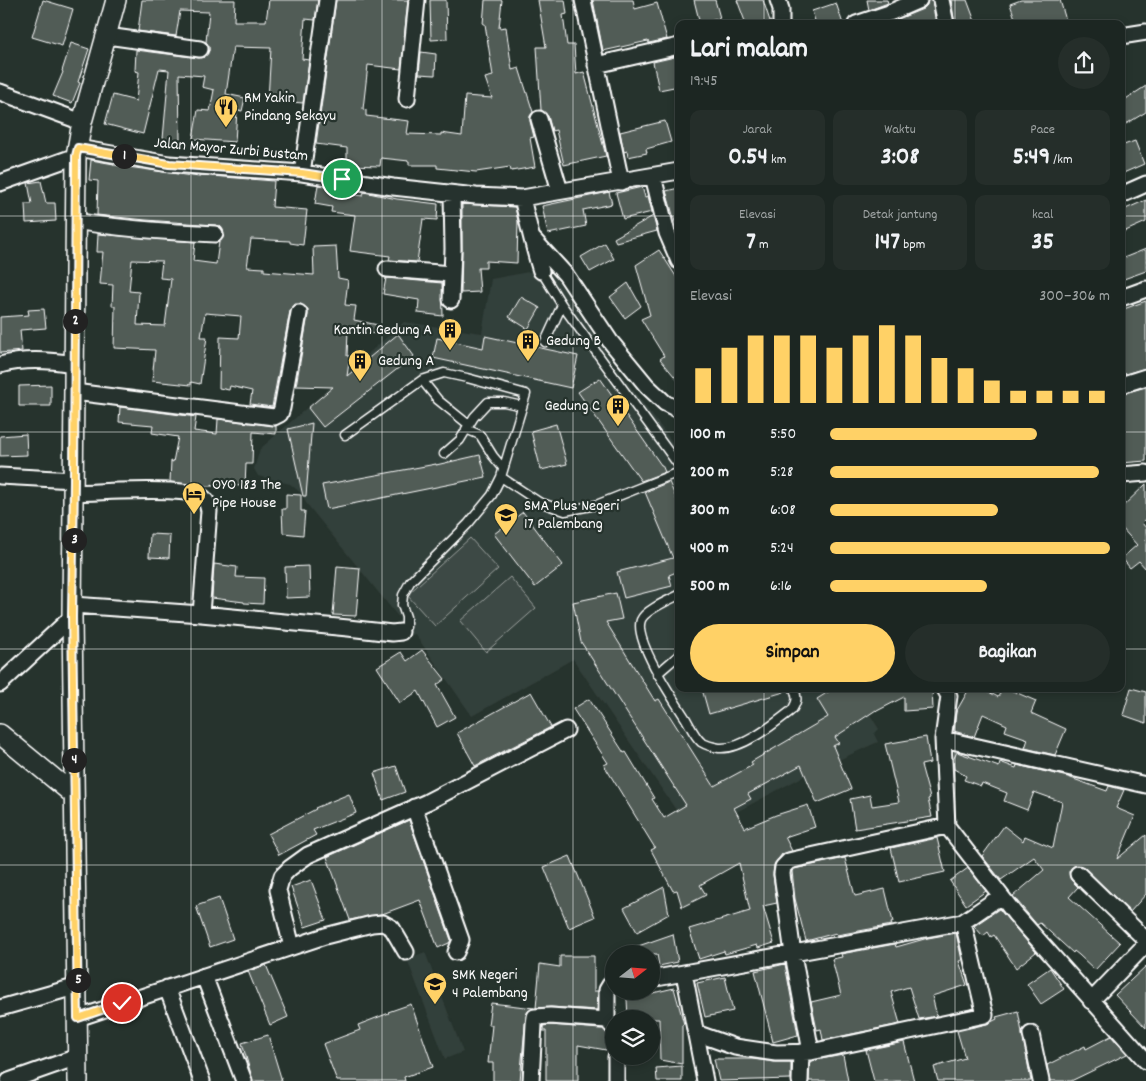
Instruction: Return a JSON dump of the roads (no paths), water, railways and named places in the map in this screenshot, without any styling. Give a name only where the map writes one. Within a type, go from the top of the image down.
[{"type":"street","points":[[78,1081],[73,611],[77,152],[82,122],[116,0]]},
{"type":"street","points":[[302,173],[327,0]]},
{"type":"street","points":[[407,99],[417,0]]},
{"type":"street","points":[[583,0],[621,182]]},
{"type":"street","points":[[778,0],[781,9],[781,20]]},
{"type":"street","points":[[868,20],[918,0]]},
{"type":"street","points":[[941,0],[945,20]]},
{"type":"street","points":[[1125,35],[1146,32]]},
{"type":"street","points":[[107,36],[200,49]]},
{"type":"street","points":[[596,65],[675,47]]},
{"type":"street","points":[[0,92],[82,122]]},
{"type":"street","points":[[539,119],[560,191]]},
{"type":"street","points":[[0,182],[77,152]]},
{"type":"street","name":"Jalan Mayor Zurbi Bustam","points":[[77,152],[169,164],[302,173],[452,194],[522,198],[675,172]]},
{"type":"street","points":[[653,176],[667,233],[675,252]]},
{"type":"street","points":[[1125,193],[1146,184]]},
{"type":"street","points":[[451,300],[452,194]]},
{"type":"street","points":[[522,198],[541,271]]},
{"type":"street","points":[[76,221],[100,225],[215,234]]},
{"type":"street","points":[[533,239],[566,276],[610,342],[646,386],[672,406]]},
{"type":"street","points":[[387,269],[452,274]]},
{"type":"street","points":[[1125,297],[1146,289]]},
{"type":"street","points":[[74,392],[274,417],[280,414],[282,408],[299,313]]},
{"type":"street","points":[[0,365],[10,362],[49,360],[74,364]]},
{"type":"street","points":[[1125,384],[1146,377]]},
{"type":"street","points":[[1125,475],[1146,474]]},
{"type":"street","points":[[0,476],[74,487],[179,491],[203,497],[210,511],[201,614]]},
{"type":"street","points":[[0,684],[73,611],[201,614],[383,633],[401,632]]},
{"type":"street","points":[[950,692],[943,739],[947,826],[1015,914],[1146,1061]]},
{"type":"street","points":[[292,947],[278,890],[282,876],[290,868],[308,855],[420,805],[566,730]]},
{"type":"street","points":[[0,734],[74,795]]},
{"type":"street","points":[[943,739],[1146,785]]},
{"type":"street","points":[[420,805],[461,940],[456,952]]},
{"type":"street","points":[[800,1081],[806,1052],[782,874],[783,866],[789,861],[947,826]]},
{"type":"street","points":[[1078,874],[1146,942],[1091,1000]]},
{"type":"street","points":[[660,977],[963,922],[1001,896]]},
{"type":"street","points":[[696,1033],[735,1047],[776,1053],[806,1052],[985,1015],[963,922]]},
{"type":"street","points":[[78,1018],[350,929],[383,923],[392,928],[406,952]]},
{"type":"street","points":[[684,973],[705,1081]]},
{"type":"street","points":[[204,976],[244,1081]]},
{"type":"street","points":[[0,1008],[78,986]]},
{"type":"street","points":[[167,988],[202,1081]]},
{"type":"street","points":[[531,1081],[534,1024],[536,1018],[550,1016],[605,1023]]},
{"type":"street","points":[[1030,1034],[1041,1081]]},
{"type":"street","points":[[9,1081],[77,1057]]},
{"type":"street","points":[[616,1065],[616,1081]]},
{"type":"lane","points":[[541,271],[562,305],[675,460]]},
{"type":"lane","points":[[545,342],[562,305]]},
{"type":"lane","points":[[345,435],[422,380],[444,373],[526,394],[501,477],[492,495],[468,524],[410,582],[403,595],[402,605],[406,617],[406,627],[401,632]]},
{"type":"lane","points":[[422,380],[438,400],[467,427],[480,435],[503,468]]},
{"type":"lane","points":[[444,454],[460,440],[474,417],[488,402],[504,402],[522,406]]},
{"type":"lane","points":[[501,477],[539,502],[566,511],[596,506],[675,474]]},
{"type":"lane","points":[[675,597],[645,614],[640,626],[657,674],[700,741],[708,746],[718,748],[727,748],[741,744],[792,710],[796,703],[795,692]]},
{"type":"lane","points":[[657,674],[675,658]]},
{"type":"place","name":"RM Yakin Pindang Sekayu","points":[[226,128]]},
{"type":"place","name":"Kantin Gedung A","points":[[450,351]]},
{"type":"place","name":"Gedung B","points":[[528,362]]},
{"type":"place","name":"Gedung A","points":[[360,382]]},
{"type":"place","name":"Gedung C","points":[[618,427]]},
{"type":"place","name":"OYO 183 The Pipe House","points":[[194,515]]},
{"type":"place","name":"SMA Plus Negeri 17 Palembang","points":[[506,536]]},
{"type":"place","name":"SMK Negeri 4 Palembang","points":[[435,1005]]}]
